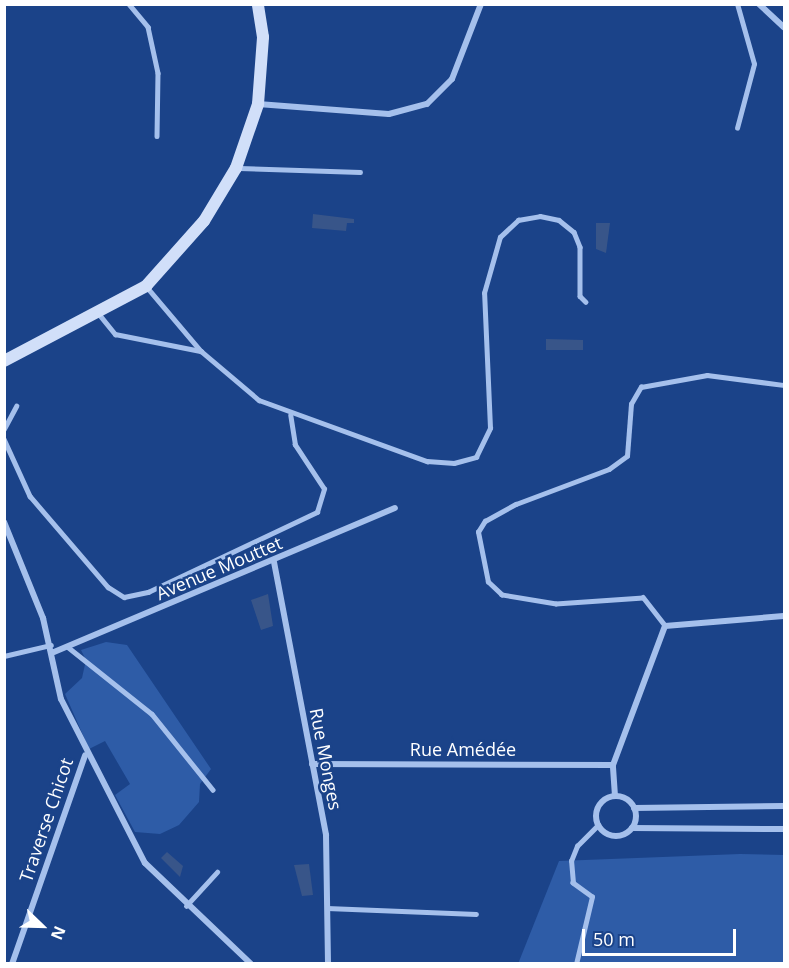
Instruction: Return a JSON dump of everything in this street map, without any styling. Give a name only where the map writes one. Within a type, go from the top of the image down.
[{"type":"main road","points":[[4,361],[99,314],[146,286],[173,262],[236,168],[258,104],[263,37],[258,4]]},
{"type":"street","points":[[258,104],[389,114],[428,104],[452,80],[481,4]]},
{"type":"street","points":[[759,4],[784,27]]},
{"type":"street","name":"Avenue Mouttet","points":[[52,648],[68,647],[274,562],[395,508]]},
{"type":"street","points":[[4,522],[52,648],[50,668],[85,755],[145,863],[186,906],[251,963]]},
{"type":"street","name":"Rue Monges","points":[[274,562],[326,842],[328,963]]},
{"type":"street","points":[[615,796],[613,765],[664,626],[784,616]]},
{"type":"street","name":"Traverse Chicot","points":[[12,963],[85,755]]},
{"type":"street","name":"Rue Amédée","points":[[312,764],[613,765]]},
{"type":"street","points":[[615,796],[634,808],[784,806]]},
{"type":"street","points":[[615,796],[601,803],[598,825],[618,835],[632,828],[784,829]]},
{"type":"street","points":[[632,828],[634,808]]},
{"type":"lane","points":[[129,4],[148,27],[158,73],[157,136]]},
{"type":"lane","points":[[736,129],[754,64],[737,4]]},
{"type":"lane","points":[[236,168],[360,172]]},
{"type":"lane","points":[[146,286],[201,351],[232,381],[290,415],[427,461],[466,461],[476,457],[490,428],[484,293],[500,237],[518,220],[540,216],[559,220],[574,232],[580,247],[580,296],[586,303]]},
{"type":"lane","points":[[99,314],[115,334],[201,351]]},
{"type":"lane","points":[[664,626],[643,598],[556,604],[502,595],[488,582],[478,532],[485,521],[516,504],[609,469],[627,456],[631,404],[641,387],[707,375],[784,385]]},
{"type":"lane","points":[[4,429],[16,406]]},
{"type":"lane","points":[[4,439],[30,496],[108,587],[124,597],[148,592],[317,512],[324,489],[295,445],[290,415]]},
{"type":"lane","points":[[68,647],[152,714],[213,790]]},
{"type":"lane","points":[[4,656],[52,648]]},
{"type":"lane","points":[[576,963],[592,897],[573,883],[571,861],[577,846],[598,825]]},
{"type":"lane","points":[[186,906],[217,872]]},
{"type":"lane","points":[[327,908],[476,914]]},
{"type":"shaded area","points":[[313,214],[354,219],[354,223],[347,223],[346,231],[312,228]]},
{"type":"shaded area","points":[[596,223],[610,223],[606,253],[596,249]]},
{"type":"shaded area","points":[[546,339],[583,340],[583,350],[546,350]]},
{"type":"shaded area","points":[[268,594],[273,626],[261,630],[251,600]]},
{"type":"shaded area","points":[[106,642],[127,645],[211,769],[200,784],[199,802],[179,825],[160,834],[135,832],[115,795],[130,784],[105,741],[89,749],[65,694],[82,678],[86,660],[81,650]]},
{"type":"shaded area","points":[[167,852],[183,866],[180,877],[161,858]]},
{"type":"shaded area","points":[[740,854],[784,855],[784,963],[518,964],[559,861]]},
{"type":"shaded area","points":[[309,864],[313,895],[302,896],[294,865]]}]
